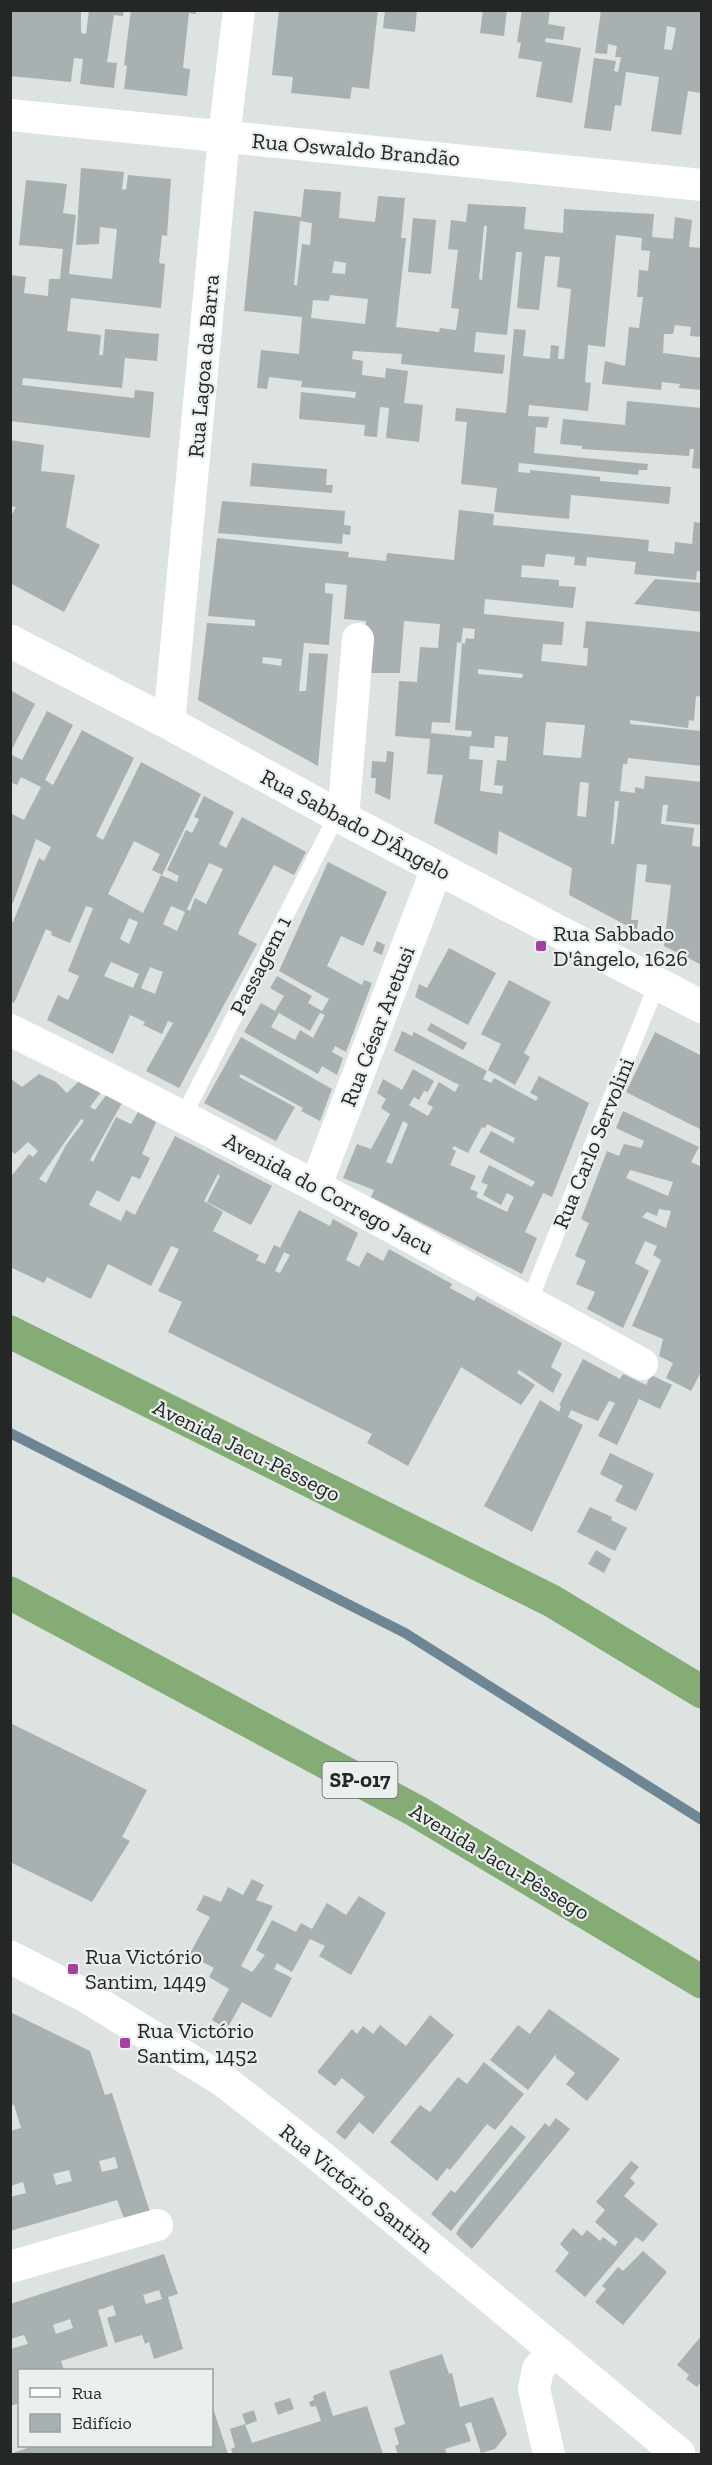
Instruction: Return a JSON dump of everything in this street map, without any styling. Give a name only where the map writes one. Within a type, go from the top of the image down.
[{"type":"highway","name":"Avenida Jacu-Pêssego","points":[[10,1332],[552,1601],[702,1692]]},
{"type":"highway","name":"Avenida Jacu-Pêssego","points":[[10,1593],[416,1811],[702,1982]]},
{"type":"street","name":"Rua Lagoa da Barra","points":[[169,723],[224,137],[239,10]]},
{"type":"street","name":"Rua Oswaldo Brandão","points":[[10,115],[702,185]]},
{"type":"street","points":[[340,817],[358,639]]},
{"type":"street","name":"Rua Sabbado D'Ângelo","points":[[10,641],[169,723],[340,817],[702,1007]]},
{"type":"street","name":"Rua César Aretusi","points":[[316,1185],[437,868]]},
{"type":"street","name":"Avenida do Corrego Jacu","points":[[10,1030],[184,1115],[642,1364]]},
{"type":"street","name":"Rua Victório Santim","points":[[10,1957],[84,1995],[224,2081],[310,2148],[679,2454]]},
{"type":"street","points":[[10,2266],[157,2225]]},
{"type":"street","points":[[549,2454],[534,2388],[538,2369],[554,2350]]},
{"type":"lane","name":"Passagem 1","points":[[184,1115],[340,817]]},
{"type":"lane","name":"Rua Carlo Servolini","points":[[529,1302],[657,984]]},
{"type":"building","points":[[10,10],[81,10],[81,33],[86,34],[89,10],[124,10],[123,16],[114,15],[107,62],[117,63],[114,88],[80,84],[83,59],[74,58],[71,82],[10,76]]},
{"type":"building","points":[[131,10],[196,10],[196,14],[189,13],[183,68],[190,69],[187,96],[124,89],[127,66],[124,65]]},
{"type":"building","points":[[279,10],[378,10],[369,89],[352,87],[350,99],[291,93],[293,77],[272,75]]},
{"type":"building","points":[[385,10],[417,10],[415,32],[383,28]]},
{"type":"building","points":[[483,10],[507,10],[504,36],[480,33]]},
{"type":"building","points":[[522,10],[550,10],[548,24],[565,27],[563,40],[546,38],[545,42],[581,48],[572,103],[536,97],[542,62],[518,58],[521,43],[517,42]]},
{"type":"building","points":[[601,10],[702,10],[702,93],[688,91],[681,135],[651,131],[659,77],[626,72],[621,106],[615,105],[611,131],[584,128],[594,58],[616,61],[614,71],[618,72],[621,57],[615,57],[617,46],[608,44],[607,54],[595,53]],"holes":[[[667,26],[676,28],[672,50],[664,49]]]},
{"type":"building","points":[[81,168],[124,172],[122,189],[126,190],[128,175],[171,179],[167,236],[162,235],[159,263],[165,264],[161,308],[71,298],[67,331],[101,335],[99,355],[103,355],[105,329],[159,334],[157,361],[125,358],[122,388],[23,378],[22,385],[134,398],[135,390],[154,392],[150,438],[10,421],[10,275],[26,277],[24,293],[48,296],[49,279],[60,279],[63,249],[19,245],[26,180],[67,184],[63,213],[76,215],[69,274],[112,279],[117,229],[100,227],[99,244],[76,245]]},
{"type":"building","points":[[304,189],[341,192],[339,218],[375,222],[378,196],[405,198],[401,238],[406,238],[396,327],[439,332],[440,328],[456,330],[459,309],[451,308],[458,250],[448,249],[451,220],[466,222],[468,204],[526,207],[524,229],[563,233],[564,209],[654,214],[652,237],[673,239],[675,217],[692,220],[689,247],[702,248],[702,337],[690,336],[691,327],[675,325],[673,334],[664,334],[663,353],[702,358],[702,390],[679,388],[680,384],[662,382],[661,390],[602,384],[605,361],[625,366],[629,327],[639,328],[643,297],[637,297],[639,270],[648,271],[650,251],[641,250],[642,238],[616,235],[605,347],[588,345],[585,382],[591,383],[588,411],[529,405],[528,416],[549,417],[547,428],[536,427],[534,453],[648,464],[647,470],[639,470],[638,475],[519,463],[518,472],[530,473],[530,470],[600,477],[600,481],[671,487],[669,504],[571,495],[569,519],[494,512],[497,488],[461,484],[467,422],[455,421],[456,408],[506,413],[514,329],[526,330],[523,356],[550,359],[551,345],[559,346],[558,359],[564,359],[571,289],[557,287],[560,257],[545,256],[539,310],[517,308],[522,252],[516,252],[507,335],[476,332],[474,352],[505,355],[503,374],[401,364],[402,354],[353,351],[352,359],[363,361],[362,375],[385,378],[386,368],[408,371],[404,403],[423,405],[419,442],[386,438],[389,408],[380,407],[377,437],[364,436],[365,425],[299,419],[301,392],[355,398],[356,392],[301,387],[302,381],[269,377],[267,389],[257,388],[261,350],[299,354],[302,317],[244,311],[254,211],[301,217]],"holes":[[[300,221],[312,223],[310,245],[302,244],[297,285],[294,285]],[[484,226],[487,226],[482,280],[479,279]],[[334,261],[346,263],[345,274],[332,273]],[[330,295],[368,299],[365,324],[311,318],[313,300],[329,301]]]},
{"type":"building","points":[[413,218],[436,220],[431,274],[408,272]]},
{"type":"building","points":[[627,401],[702,408],[702,469],[692,468],[694,449],[690,449],[689,456],[582,449],[582,446],[560,444],[563,419],[625,425]]},
{"type":"building","points":[[10,440],[44,445],[41,471],[75,475],[66,527],[100,545],[64,612],[10,583],[10,518],[16,507],[10,506]]},
{"type":"building","points":[[252,463],[327,469],[326,485],[333,485],[332,493],[250,486]]},
{"type":"building","points":[[222,501],[345,511],[344,525],[351,526],[350,535],[343,534],[342,544],[218,533]]},
{"type":"building","points":[[459,510],[494,514],[493,525],[649,540],[648,551],[674,554],[675,542],[692,544],[694,522],[702,523],[702,572],[697,571],[696,580],[634,574],[636,562],[587,557],[586,566],[574,565],[575,557],[546,554],[544,567],[522,565],[521,577],[559,580],[559,586],[576,587],[573,608],[485,599],[484,614],[564,622],[562,645],[543,644],[541,661],[587,666],[588,648],[583,648],[586,621],[702,632],[702,697],[696,696],[694,721],[689,720],[688,728],[630,720],[630,724],[702,731],[702,766],[628,758],[627,764],[623,764],[620,791],[635,793],[635,787],[644,789],[645,776],[702,782],[702,825],[666,821],[668,805],[663,805],[661,824],[694,828],[692,846],[702,847],[702,965],[664,946],[671,885],[645,882],[647,865],[637,864],[631,920],[638,920],[637,931],[569,895],[572,868],[499,831],[497,855],[434,823],[443,775],[427,774],[430,739],[395,736],[399,681],[417,682],[420,647],[438,648],[440,624],[404,621],[400,673],[366,673],[363,654],[366,621],[344,619],[347,585],[325,583],[325,593],[333,594],[329,645],[304,643],[299,691],[306,691],[309,653],[328,654],[318,766],[198,700],[207,623],[255,626],[255,620],[208,616],[217,538],[349,552],[348,557],[386,561],[387,553],[454,560]],"holes":[[[463,628],[475,629],[474,639],[466,638],[465,644],[462,643],[455,730],[472,731],[471,737],[431,733],[432,722],[450,723],[457,642],[461,643]],[[263,657],[282,659],[281,666],[262,663]],[[478,669],[523,674],[522,678],[478,674]],[[546,722],[585,725],[581,758],[543,755]],[[495,736],[508,737],[506,761],[497,760],[494,785],[503,786],[502,794],[480,791],[483,760],[469,759],[470,746],[494,748]],[[580,782],[589,783],[586,817],[577,816]],[[615,801],[619,801],[614,844],[611,844]]]},
{"type":"building","points":[[655,579],[702,583],[702,612],[634,604]]},
{"type":"building","points":[[10,690],[35,704],[10,753]]},
{"type":"building","points":[[47,711],[73,725],[45,780],[53,785],[82,730],[134,758],[96,836],[103,840],[141,762],[201,794],[162,875],[152,870],[160,854],[134,841],[108,894],[143,913],[161,875],[177,882],[179,876],[167,870],[186,830],[192,833],[199,819],[194,817],[204,796],[234,812],[219,844],[226,848],[242,817],[306,852],[294,875],[274,865],[238,934],[257,944],[179,1088],[146,1071],[173,1023],[168,1021],[162,1034],[143,1025],[145,1022],[130,1015],[113,1054],[47,1020],[58,995],[68,1000],[79,976],[68,971],[93,908],[86,906],[70,943],[51,935],[52,932],[46,929],[14,1003],[10,1001],[10,921],[13,922],[39,858],[44,861],[51,847],[36,839],[13,903],[10,902],[10,813],[24,820],[41,787],[21,777],[17,785],[10,782],[10,754],[22,760]],"holes":[[[209,863],[223,869],[206,904],[195,898],[190,911],[187,909]],[[171,906],[185,912],[177,931],[163,924]],[[129,918],[138,922],[129,944],[120,939]],[[111,962],[139,974],[133,988],[104,976]],[[150,967],[163,972],[155,994],[141,988]]]},
{"type":"building","points":[[387,751],[394,752],[390,800],[375,793],[376,778],[371,778],[372,761],[386,762]]},
{"type":"building","points":[[328,862],[387,892],[363,946],[341,936],[327,966],[362,985],[364,980],[372,983],[346,1052],[335,1046],[332,1052],[343,1058],[337,1075],[322,1066],[318,1074],[244,1032],[261,1003],[275,1011],[284,996],[270,988],[277,976],[312,996],[308,1003],[322,1011],[329,999],[279,971]],"holes":[[[279,1013],[310,1031],[320,1013],[325,1015],[313,1038],[300,1030],[295,1040],[271,1027]]]},
{"type":"building","points":[[377,941],[385,945],[382,955],[373,951]]},
{"type":"building","points":[[449,948],[496,973],[468,1025],[415,997],[419,984],[427,988]]},
{"type":"building","points":[[509,980],[551,1002],[524,1053],[530,1057],[515,1085],[488,1070],[501,1044],[481,1034]]},
{"type":"building","points":[[431,1023],[467,1043],[463,1050],[427,1030]]},
{"type":"building","points":[[402,1031],[412,1036],[414,1032],[487,1071],[483,1079],[491,1083],[494,1078],[536,1101],[538,1097],[530,1093],[539,1076],[589,1103],[552,1197],[543,1193],[525,1232],[537,1238],[522,1274],[371,1197],[374,1190],[343,1178],[357,1144],[371,1149],[390,1114],[381,1108],[386,1099],[377,1093],[383,1079],[402,1090],[413,1069],[434,1081],[428,1092],[424,1091],[419,1100],[414,1097],[409,1105],[428,1116],[433,1107],[427,1104],[439,1082],[455,1092],[459,1085],[394,1051]],"holes":[[[403,1121],[408,1124],[392,1164],[386,1162]],[[487,1124],[515,1138],[513,1143],[491,1131],[479,1152],[535,1182],[532,1187],[489,1165],[481,1182],[488,1185],[483,1195],[501,1205],[507,1193],[514,1197],[507,1212],[476,1197],[478,1192],[470,1189],[476,1176],[450,1165],[456,1151],[452,1149],[454,1146],[468,1153],[482,1127],[485,1128]]]},
{"type":"building","points":[[655,1032],[702,1056],[702,1130],[626,1092]]},
{"type":"building","points":[[241,1037],[332,1089],[320,1121],[301,1111],[303,1108],[241,1074],[239,1077],[295,1107],[276,1141],[204,1103]]},
{"type":"building","points":[[39,1074],[56,1082],[67,1093],[81,1079],[102,1091],[90,1107],[95,1110],[107,1094],[122,1103],[90,1160],[93,1162],[116,1117],[131,1124],[138,1112],[156,1122],[142,1154],[150,1158],[140,1179],[132,1176],[119,1202],[97,1190],[89,1205],[121,1221],[126,1210],[135,1215],[175,1136],[272,1186],[251,1225],[207,1202],[220,1176],[218,1174],[204,1201],[223,1212],[213,1231],[259,1255],[256,1260],[265,1264],[274,1245],[280,1248],[299,1210],[330,1226],[333,1219],[358,1233],[346,1260],[359,1267],[367,1252],[383,1261],[389,1249],[452,1284],[450,1288],[474,1301],[477,1296],[562,1343],[551,1367],[562,1374],[553,1393],[519,1370],[517,1373],[535,1385],[521,1405],[461,1367],[408,1466],[367,1443],[372,1434],[168,1332],[182,1302],[158,1291],[179,1249],[171,1246],[151,1286],[108,1264],[91,1299],[47,1277],[44,1283],[10,1267],[10,1178],[29,1154],[33,1157],[38,1151],[28,1142],[15,1154],[10,1151],[10,1078],[22,1087]],"holes":[[[81,1119],[84,1121],[66,1145],[46,1183],[39,1179]],[[284,1252],[290,1255],[280,1273],[275,1271]]]},
{"type":"building","points":[[623,1111],[699,1147],[691,1162],[702,1167],[702,1370],[691,1391],[666,1378],[673,1363],[659,1356],[663,1339],[632,1326],[661,1260],[653,1255],[657,1246],[645,1241],[635,1263],[649,1271],[623,1328],[587,1309],[595,1292],[576,1284],[586,1261],[575,1256],[589,1223],[581,1219],[607,1151],[619,1156],[624,1144],[641,1148],[644,1141],[616,1128]],"holes":[[[630,1170],[673,1182],[668,1196],[626,1178]],[[659,1209],[671,1211],[666,1228],[642,1217],[647,1212],[657,1216]]]},
{"type":"building","points":[[583,1359],[620,1379],[623,1374],[646,1385],[651,1375],[672,1385],[660,1409],[639,1399],[617,1445],[598,1436],[615,1403],[609,1401],[598,1421],[571,1410],[568,1417],[583,1425],[532,1532],[484,1506],[540,1400],[559,1412],[561,1406],[559,1405]]},
{"type":"building","points":[[610,1453],[654,1474],[636,1511],[615,1501],[623,1486],[600,1474]]},
{"type":"building","points":[[590,1507],[612,1517],[611,1520],[627,1528],[615,1551],[577,1532]]},
{"type":"building","points":[[596,1550],[611,1559],[604,1573],[588,1564]]},
{"type":"building","points":[[10,1723],[147,1790],[122,1837],[130,1841],[92,1902],[10,1862]]},
{"type":"building","points":[[252,1879],[264,1885],[256,1900],[273,1906],[241,1966],[252,1972],[265,1955],[256,1950],[272,1920],[296,1932],[301,1923],[312,1929],[327,1903],[346,1915],[359,1896],[386,1913],[351,1975],[319,1956],[325,1946],[310,1939],[292,1972],[277,1963],[274,1969],[292,1978],[271,2018],[242,2002],[227,2029],[212,2020],[229,1989],[209,1977],[214,1968],[189,1955],[210,1917],[196,1910],[204,1895],[221,1902],[228,1887],[243,1895]]},
{"type":"building","points":[[549,2009],[620,2059],[587,2101],[566,2084],[575,2073],[556,2058],[556,2054],[528,2090],[490,2060],[518,2025],[530,2034]]},
{"type":"building","points":[[10,2012],[90,2051],[105,2095],[112,2093],[150,2212],[125,2221],[117,2200],[10,2231],[10,2197],[26,2193],[23,2182],[10,2186],[10,2131],[21,2128],[14,2105],[10,2106]],"holes":[[[115,2157],[118,2168],[102,2172],[99,2161]],[[69,2170],[72,2181],[56,2185],[53,2174]]]},
{"type":"building","points":[[430,2015],[454,2035],[373,2134],[359,2122],[345,2140],[336,2132],[365,2097],[342,2078],[335,2086],[317,2072],[352,2029],[357,2034],[363,2026],[373,2034],[380,2025],[406,2046]]},
{"type":"building","points":[[484,2062],[524,2094],[495,2130],[487,2124],[450,2170],[447,2168],[437,2181],[390,2142],[420,2105],[430,2112],[458,2077],[467,2084]]},
{"type":"building","points":[[556,2118],[570,2129],[472,2249],[456,2234],[459,2228],[545,2123],[549,2127]]},
{"type":"building","points":[[511,2125],[526,2137],[451,2231],[431,2214],[451,2190],[455,2193]]},
{"type":"building","points":[[631,2161],[639,2167],[630,2178],[635,2183],[624,2196],[658,2224],[643,2242],[636,2237],[585,2297],[555,2271],[569,2253],[560,2244],[573,2228],[582,2236],[587,2230],[600,2241],[603,2237],[615,2246],[618,2242],[595,2222],[605,2210],[596,2202]]},
{"type":"building","points":[[643,2251],[667,2272],[623,2325],[595,2302],[606,2289],[602,2286],[618,2267],[623,2271]]},
{"type":"building","points":[[164,2254],[178,2294],[168,2297],[183,2349],[154,2359],[149,2342],[145,2344],[142,2335],[115,2343],[107,2318],[116,2315],[113,2305],[98,2310],[108,2346],[61,2361],[64,2369],[18,2369],[18,2404],[10,2406],[10,2349],[28,2344],[24,2335],[10,2339],[10,2304]],"holes":[[[159,2290],[162,2299],[146,2304],[143,2295]],[[70,2319],[73,2328],[56,2334],[53,2325]]]},
{"type":"building","points":[[702,2335],[702,2386],[699,2384],[697,2387],[686,2379],[689,2375],[677,2365]]},
{"type":"building","points":[[442,2354],[449,2374],[452,2373],[460,2407],[493,2397],[507,2434],[495,2449],[481,2453],[471,2422],[465,2424],[471,2441],[445,2449],[447,2454],[398,2454],[395,2446],[399,2444],[394,2428],[405,2424],[389,2371]]},
{"type":"building","points":[[325,2391],[333,2416],[367,2406],[383,2454],[233,2454],[231,2449],[235,2447],[230,2429],[245,2424],[252,2443],[321,2421],[316,2406],[311,2407],[309,2402],[314,2400],[313,2396]]},
{"type":"building","points":[[290,2398],[294,2409],[278,2415],[274,2403]]},
{"type":"building","points":[[213,2408],[228,2454],[10,2454],[30,2447],[213,2447]]},
{"type":"building","points":[[254,2410],[257,2421],[246,2425],[242,2414]]},
{"type":"waterway","points":[[10,1433],[405,1633],[702,1820]]},
{"type":"place","name":"Rua Sabbado D'ângelo, 1626","points":[[541,946]]},
{"type":"place","name":"Rua Victório Santim, 1449","points":[[73,1969]]},
{"type":"place","name":"Rua Victório Santim, 1452","points":[[125,2043]]}]
